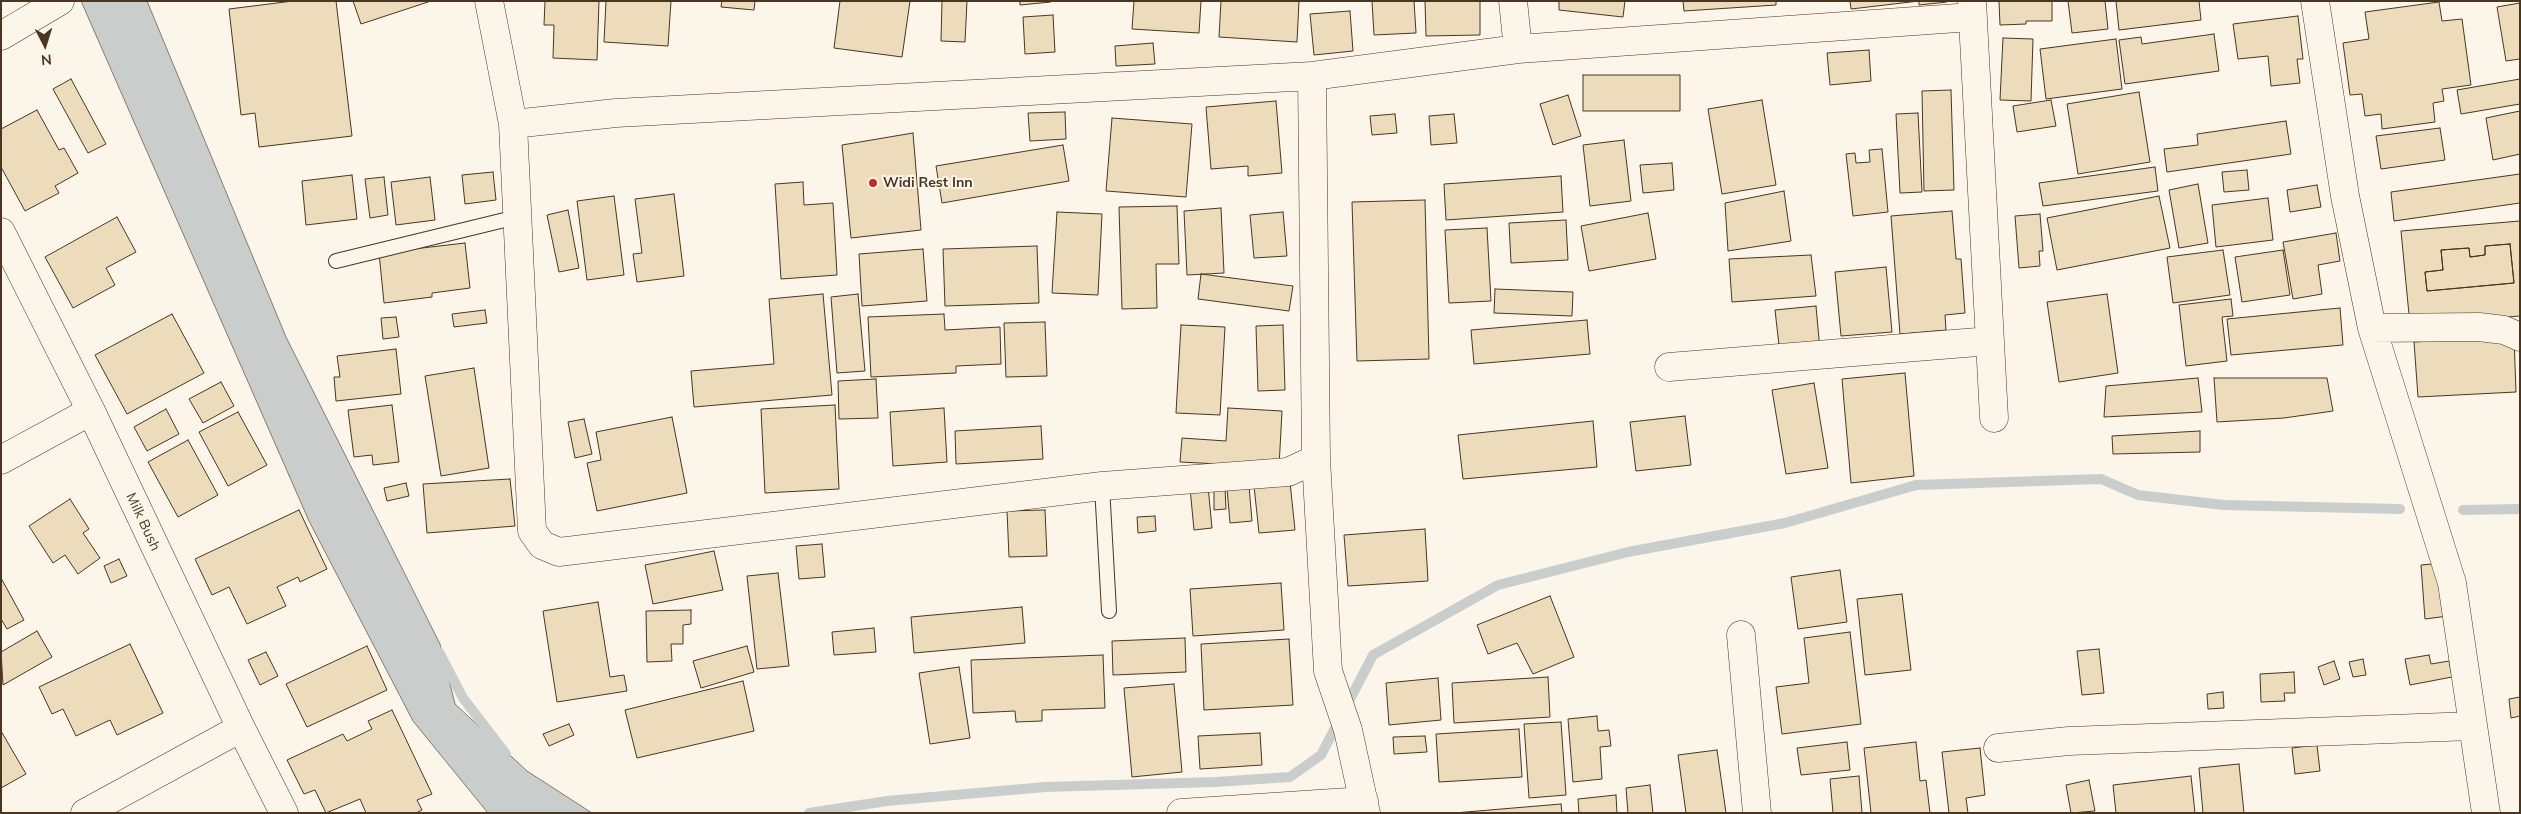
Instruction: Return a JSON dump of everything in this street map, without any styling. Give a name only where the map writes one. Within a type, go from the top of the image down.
[{"type":"street","points":[[489,1],[513,124],[532,530],[542,544],[559,552],[1102,486],[1288,472],[1316,459]]},
{"type":"street","points":[[1513,1],[1518,49]]},
{"type":"street","points":[[2315,1],[2345,196],[2372,328],[2452,583],[2486,813]]},
{"type":"street","points":[[1,36],[55,4]]},
{"type":"street","points":[[513,124],[616,113],[1312,76],[1518,49],[1972,9],[1994,418]]},
{"type":"street","points":[[1181,813],[1365,807],[1348,730],[1328,672],[1316,459],[1312,76]]},
{"type":"street","name":"Milk Bush","points":[[1,232],[90,411],[241,728],[284,813]]},
{"type":"street","points":[[2372,328],[2479,327],[2504,330],[2520,337]]},
{"type":"street","points":[[1669,368],[1990,342]]},
{"type":"street","points":[[1,460],[90,411]]},
{"type":"street","points":[[1741,635],[1757,813]]},
{"type":"street","points":[[1998,748],[2069,741],[2472,726]]},
{"type":"street","points":[[86,813],[241,728]]},
{"type":"lane","points":[[336,261],[517,217]]},
{"type":"lane","points":[[1102,486],[1109,611]]},
{"type":"shaded area","points":[[81,1],[147,1],[286,337],[440,644],[455,704],[527,771],[592,813],[488,813],[413,721],[309,521]]},
{"type":"building","points":[[293,1],[336,1],[352,136],[259,147],[255,113],[241,115],[229,9]]},
{"type":"building","points":[[353,1],[431,1],[361,24]]},
{"type":"building","points":[[545,1],[599,1],[597,60],[553,58],[554,25],[544,25]]},
{"type":"building","points":[[606,1],[671,1],[668,46],[604,42]]},
{"type":"building","points":[[722,1],[755,1],[754,10],[721,7]]},
{"type":"building","points":[[840,1],[910,1],[902,57],[834,48]]},
{"type":"building","points":[[942,1],[967,1],[965,42],[941,41]]},
{"type":"building","points":[[1020,1],[1051,1],[1051,2],[1020,5]]},
{"type":"building","points":[[1134,1],[1201,1],[1199,33],[1132,29]]},
{"type":"building","points":[[1221,1],[1299,1],[1297,42],[1219,37]]},
{"type":"building","points":[[1372,1],[1414,1],[1416,33],[1374,35]]},
{"type":"building","points":[[1425,1],[1480,1],[1480,35],[1426,36]]},
{"type":"building","points":[[1559,1],[1625,1],[1623,17],[1559,10]]},
{"type":"building","points":[[1683,1],[1776,1],[1776,5],[1684,11]]},
{"type":"building","points":[[1850,1],[1919,1],[1851,9]]},
{"type":"building","points":[[1919,1],[1947,1],[1947,2],[1919,5]]},
{"type":"building","points":[[1999,1],[2052,1],[2052,21],[2026,21],[2026,24],[2000,25]]},
{"type":"building","points":[[2068,1],[2105,1],[2108,29],[2072,33]]},
{"type":"building","points":[[2116,1],[2199,1],[2201,20],[2119,30]]},
{"type":"building","points":[[2439,2],[2442,21],[2462,19],[2471,85],[2442,89],[2444,101],[2433,103],[2435,122],[2382,129],[2381,114],[2365,116],[2362,94],[2350,95],[2343,43],[2369,39],[2365,12]]},
{"type":"building","points":[[2520,3],[2520,59],[2506,61],[2497,7]]},
{"type":"building","points":[[1350,11],[1353,51],[1314,55],[1310,14]]},
{"type":"building","points":[[1053,15],[1055,52],[1025,54],[1023,17]]},
{"type":"building","points":[[2298,16],[2303,59],[2297,59],[2300,83],[2271,86],[2268,56],[2238,59],[2233,24]]},
{"type":"building","points":[[2214,34],[2219,71],[2125,84],[2119,40],[2141,37],[2142,44]]},
{"type":"building","points":[[2003,38],[2033,39],[2031,101],[2000,100]]},
{"type":"building","points":[[2116,39],[2122,89],[2046,99],[2040,49]]},
{"type":"building","points":[[1153,43],[1155,64],[1116,66],[1115,46]]},
{"type":"building","points":[[1869,50],[1871,81],[1830,85],[1827,53]]},
{"type":"building","points":[[1583,75],[1680,75],[1680,111],[1583,111]]},
{"type":"building","points":[[71,79],[106,144],[88,153],[53,89]]},
{"type":"building","points":[[2520,79],[2520,104],[2461,114],[2457,90]]},
{"type":"building","points":[[1951,90],[1954,190],[1924,191],[1922,91]]},
{"type":"building","points":[[2139,92],[2150,162],[2078,174],[2067,104]]},
{"type":"building","points":[[1568,95],[1581,136],[1553,145],[1540,104]]},
{"type":"building","points":[[1762,100],[1776,185],[1722,194],[1708,109]]},
{"type":"building","points":[[2051,100],[2056,126],[2017,132],[2013,106]]},
{"type":"building","points":[[1276,101],[1282,173],[1248,176],[1248,166],[1211,169],[1206,107]]},
{"type":"building","points":[[37,110],[59,150],[64,148],[78,173],[55,186],[59,193],[25,211],[1,167],[1,129]]},
{"type":"building","points":[[2520,111],[2520,154],[2493,160],[2486,118]]},
{"type":"building","points":[[1065,112],[1066,139],[1030,141],[1028,113]]},
{"type":"building","points":[[1918,113],[1922,192],[1900,193],[1896,114]]},
{"type":"building","points":[[1395,114],[1397,133],[1372,135],[1370,116]]},
{"type":"building","points":[[1454,114],[1457,143],[1431,145],[1429,116]]},
{"type":"building","points":[[1112,118],[1192,124],[1186,197],[1106,191]]},
{"type":"building","points":[[2286,121],[2291,154],[2167,172],[2164,149],[2198,145],[2197,134]]},
{"type":"building","points":[[2440,128],[2445,160],[2381,169],[2376,136]]},
{"type":"building","points":[[913,133],[921,230],[851,238],[842,145]]},
{"type":"building","points":[[1624,140],[1631,201],[1590,206],[1583,145]]},
{"type":"building","points":[[1063,145],[1069,181],[942,203],[936,166]]},
{"type":"building","points":[[1882,149],[1888,212],[1853,216],[1846,154],[1855,153],[1856,163],[1870,162],[1869,150]]},
{"type":"building","points":[[1672,163],[1674,190],[1643,193],[1640,165]]},
{"type":"building","points":[[2155,167],[2158,191],[2043,206],[2039,183]]},
{"type":"building","points":[[2247,170],[2249,190],[2224,192],[2222,172]]},
{"type":"building","points":[[493,172],[496,200],[465,204],[462,175]]},
{"type":"building","points":[[2520,174],[2520,203],[2394,221],[2391,192]]},
{"type":"building","points":[[352,175],[357,219],[306,225],[302,181]]},
{"type":"building","points":[[1561,176],[1563,212],[1446,220],[1444,184]]},
{"type":"building","points":[[384,177],[388,215],[370,218],[365,179]]},
{"type":"building","points":[[430,177],[435,220],[396,225],[391,182]]},
{"type":"building","points":[[803,182],[804,205],[833,203],[837,275],[781,279],[775,184]]},
{"type":"building","points":[[2198,184],[2208,243],[2179,248],[2169,190]]},
{"type":"building","points":[[2317,185],[2321,207],[2290,212],[2287,190]]},
{"type":"building","points":[[1784,191],[1791,241],[1728,251],[1725,203]]},
{"type":"building","points":[[674,194],[684,276],[637,282],[633,254],[642,253],[635,199]]},
{"type":"building","points":[[614,196],[624,275],[587,280],[577,201]]},
{"type":"building","points":[[2159,196],[2170,248],[2057,270],[2047,218]]},
{"type":"building","points":[[2268,198],[2273,240],[2216,247],[2212,205]]},
{"type":"building","points":[[1425,200],[1429,359],[1357,361],[1352,202]]},
{"type":"building","points":[[1177,206],[1179,264],[1156,264],[1157,308],[1122,309],[1119,207]]},
{"type":"building","points":[[1221,208],[1224,273],[1187,275],[1184,211]]},
{"type":"building","points":[[568,210],[579,268],[559,272],[547,215]]},
{"type":"building","points":[[1952,211],[1956,259],[1961,259],[1965,313],[1945,315],[1946,330],[1900,334],[1891,216]]},
{"type":"building","points":[[1057,212],[1102,214],[1098,295],[1052,293]]},
{"type":"building","points":[[1283,212],[1287,256],[1254,258],[1250,215]]},
{"type":"building","points":[[1648,213],[1656,259],[1589,271],[1581,226]]},
{"type":"building","points":[[2040,214],[2043,251],[2039,251],[2040,266],[2019,268],[2015,216]]},
{"type":"building","points":[[117,217],[136,252],[106,268],[115,285],[73,308],[45,257]]},
{"type":"building","points":[[1566,220],[1568,260],[1511,263],[1509,223]]},
{"type":"building","points":[[2520,221],[2520,316],[2410,325],[2401,231]],"holes":[[[2510,244],[2514,283],[2427,291],[2425,272],[2443,270],[2441,250],[2469,248],[2470,257],[2485,255],[2485,246]]]},
{"type":"building","points":[[1487,228],[1491,301],[1449,303],[1445,230]]},
{"type":"building","points":[[2336,233],[2340,261],[2318,265],[2322,294],[2293,299],[2283,242]]},
{"type":"building","points":[[465,243],[470,288],[432,293],[432,297],[384,303],[379,253]]},
{"type":"building","points":[[2510,244],[2514,283],[2427,291],[2425,272],[2443,270],[2441,250],[2469,248],[2470,257],[2485,255],[2485,246]]},
{"type":"building","points":[[1037,246],[1039,303],[945,306],[943,249]]},
{"type":"building","points":[[923,249],[927,301],[862,306],[859,254]]},
{"type":"building","points":[[2223,250],[2230,295],[2173,303],[2167,257]]},
{"type":"building","points":[[2283,250],[2290,295],[2242,302],[2235,257]]},
{"type":"building","points":[[1811,255],[1816,296],[1732,302],[1729,259]]},
{"type":"building","points":[[1886,267],[1892,332],[1841,336],[1835,272]]},
{"type":"building","points":[[1201,274],[1293,286],[1289,311],[1198,299]]},
{"type":"building","points":[[1495,289],[1573,292],[1572,316],[1494,313]]},
{"type":"building","points":[[823,294],[832,395],[694,407],[691,371],[774,364],[769,299]]},
{"type":"building","points":[[858,294],[865,371],[837,373],[831,297]]},
{"type":"building","points":[[2107,294],[2118,373],[2059,382],[2047,302]]},
{"type":"building","points":[[2231,299],[2233,316],[2222,317],[2227,361],[2186,366],[2179,305]]},
{"type":"building","points":[[1816,306],[1820,350],[1780,354],[1775,310]]},
{"type":"building","points":[[2340,308],[2343,345],[2231,355],[2227,319]]},
{"type":"building","points":[[485,310],[487,323],[454,327],[452,314]]},
{"type":"building","points":[[172,314],[204,373],[127,414],[95,355]]},
{"type":"building","points":[[944,314],[945,330],[1000,327],[1001,364],[956,366],[956,373],[871,377],[868,317]]},
{"type":"building","points":[[396,317],[399,337],[383,339],[381,318]]},
{"type":"building","points":[[1587,320],[1590,354],[1474,364],[1471,330]]},
{"type":"building","points":[[1045,322],[1047,376],[1006,377],[1004,323]]},
{"type":"building","points":[[1181,325],[1225,327],[1220,415],[1176,413]]},
{"type":"building","points":[[1283,325],[1285,390],[1258,391],[1256,326]]},
{"type":"building","points":[[2514,337],[2516,392],[2418,397],[2414,342]]},
{"type":"building","points":[[396,349],[401,394],[336,401],[334,377],[340,377],[337,356]]},
{"type":"building","points":[[474,368],[489,468],[441,476],[425,376]]},
{"type":"building","points":[[1905,373],[1914,476],[1851,483],[1842,379]]},
{"type":"building","points":[[2198,378],[2202,412],[2104,417],[2106,386]]},
{"type":"building","points":[[2214,378],[2327,378],[2333,411],[2284,418],[2217,422]]},
{"type":"building","points":[[876,379],[878,418],[839,419],[838,381]]},
{"type":"building","points":[[221,382],[234,406],[203,423],[189,399]]},
{"type":"building","points":[[1814,383],[1828,468],[1786,474],[1772,390]]},
{"type":"building","points":[[392,405],[399,462],[373,465],[372,455],[354,457],[348,410]]},
{"type":"building","points":[[835,405],[839,489],[765,493],[761,409]]},
{"type":"building","points":[[944,408],[947,462],[893,466],[890,412]]},
{"type":"building","points":[[1228,408],[1282,411],[1279,467],[1180,462],[1182,438],[1226,441]]},
{"type":"building","points":[[166,409],[179,434],[147,451],[134,427]]},
{"type":"building","points":[[238,412],[267,465],[228,486],[199,432]]},
{"type":"building","points":[[1685,416],[1691,465],[1636,471],[1630,422]]},
{"type":"building","points":[[672,417],[687,493],[597,511],[587,463],[601,460],[596,432]]},
{"type":"building","points":[[584,419],[592,454],[575,458],[568,422]]},
{"type":"building","points":[[1593,421],[1597,467],[1463,479],[1458,435]]},
{"type":"building","points":[[1041,426],[1043,459],[956,464],[955,431]]},
{"type":"building","points":[[2200,431],[2200,452],[2113,454],[2112,436]]},
{"type":"building","points":[[188,440],[218,495],[178,517],[148,462]]},
{"type":"building","points":[[510,479],[515,526],[427,533],[423,484]]},
{"type":"building","points":[[1290,482],[1295,530],[1259,533],[1254,486]]},
{"type":"building","points":[[406,483],[409,496],[387,501],[384,488]]},
{"type":"building","points":[[1208,486],[1212,528],[1194,530],[1190,488]]},
{"type":"building","points":[[1249,486],[1252,521],[1230,523],[1227,488]]},
{"type":"building","points":[[1214,488],[1225,488],[1226,509],[1214,510]]},
{"type":"building","points":[[70,499],[89,529],[83,533],[100,558],[78,574],[65,555],[53,563],[29,526]]},
{"type":"building","points":[[299,510],[327,569],[300,582],[298,577],[277,587],[286,606],[247,624],[229,587],[212,595],[195,559]]},
{"type":"building","points":[[1045,510],[1047,556],[1009,557],[1007,511]]},
{"type":"building","points":[[1155,516],[1156,531],[1138,533],[1137,517]]},
{"type":"building","points":[[1425,529],[1428,581],[1348,586],[1344,535]]},
{"type":"building","points":[[822,544],[825,577],[799,579],[796,546]]},
{"type":"building","points":[[714,551],[723,590],[653,604],[645,565]]},
{"type":"building","points":[[119,559],[127,576],[111,583],[104,566]]},
{"type":"building","points":[[2443,563],[2448,616],[2425,619],[2421,565]]},
{"type":"building","points":[[1840,570],[1847,622],[1798,629],[1791,577]]},
{"type":"building","points":[[778,573],[789,666],[757,669],[747,576]]},
{"type":"building","points":[[1,578],[24,620],[7,629],[1,619]]},
{"type":"building","points":[[1281,583],[1284,630],[1193,636],[1190,589]]},
{"type":"building","points":[[1902,594],[1911,670],[1865,675],[1857,599]]},
{"type":"building","points":[[1550,596],[1574,657],[1533,674],[1517,643],[1488,654],[1477,625]]},
{"type":"building","points":[[598,602],[610,677],[624,675],[627,691],[557,702],[543,611]]},
{"type":"building","points":[[1022,607],[1025,643],[914,653],[911,617]]},
{"type":"building","points":[[691,610],[691,624],[683,625],[683,644],[671,644],[672,661],[647,662],[646,611]]},
{"type":"building","points":[[874,628],[876,652],[834,655],[832,632]]},
{"type":"building","points":[[37,631],[52,657],[3,685],[1,652]]},
{"type":"building","points":[[1850,632],[1861,724],[1782,734],[1776,687],[1809,683],[1804,638]]},
{"type":"building","points":[[1185,638],[1186,672],[1113,675],[1112,641]]},
{"type":"building","points":[[1289,639],[1293,705],[1204,710],[1201,644]]},
{"type":"building","points":[[130,644],[163,713],[117,735],[110,720],[76,736],[63,709],[52,714],[39,687]]},
{"type":"building","points":[[367,646],[387,690],[307,727],[286,684]]},
{"type":"building","points":[[747,646],[754,672],[701,688],[693,661]]},
{"type":"building","points":[[2099,649],[2104,693],[2082,695],[2077,651]]},
{"type":"building","points":[[266,652],[278,676],[260,685],[248,660]]},
{"type":"building","points":[[1103,655],[1105,708],[1042,710],[1042,721],[1016,722],[1015,711],[973,713],[971,660]]},
{"type":"building","points":[[2429,655],[2431,664],[2449,661],[2452,677],[2410,685],[2405,659]]},
{"type":"building","points":[[2363,659],[2366,675],[2353,677],[2349,662]]},
{"type":"building","points":[[2334,661],[2340,679],[2324,685],[2318,667]]},
{"type":"building","points":[[959,667],[970,738],[930,744],[919,673]]},
{"type":"building","points":[[2294,672],[2295,693],[2284,693],[2285,701],[2261,702],[2260,674]]},
{"type":"building","points":[[1548,677],[1550,717],[1454,723],[1452,683]]},
{"type":"building","points":[[1438,678],[1441,720],[1389,725],[1386,683]]},
{"type":"building","points":[[743,681],[754,731],[637,758],[625,710]]},
{"type":"building","points":[[1174,684],[1182,772],[1132,777],[1124,688]]},
{"type":"building","points":[[2223,692],[2224,708],[2208,709],[2207,694]]},
{"type":"building","points":[[2520,697],[2520,716],[2511,718],[2509,699]]},
{"type":"building","points":[[392,710],[432,794],[417,800],[422,810],[416,813],[366,813],[360,799],[326,813],[315,790],[304,794],[287,760],[343,734],[347,741],[372,729],[368,721]]},
{"type":"building","points":[[1597,716],[1598,731],[1609,730],[1611,746],[1600,747],[1602,779],[1573,782],[1568,719]]},
{"type":"building","points":[[1561,722],[1566,795],[1529,798],[1524,724]]},
{"type":"building","points":[[569,724],[574,735],[549,746],[543,734]]},
{"type":"building","points":[[1519,729],[1522,777],[1439,782],[1436,734]]},
{"type":"building","points":[[1,731],[26,774],[1,788]]},
{"type":"building","points":[[1260,733],[1262,765],[1200,769],[1198,736]]},
{"type":"building","points":[[1425,736],[1427,752],[1394,754],[1393,737]]},
{"type":"building","points":[[1847,742],[1850,770],[1801,775],[1797,748]]},
{"type":"building","points":[[1916,742],[1920,781],[1926,780],[1930,813],[1871,813],[1864,748]]},
{"type":"building","points":[[2317,745],[2320,771],[2295,774],[2292,748]]},
{"type":"building","points":[[1980,748],[1985,795],[1966,798],[1968,813],[1949,813],[1942,752]]},
{"type":"building","points":[[1717,750],[1726,813],[1686,813],[1678,755]]},
{"type":"building","points":[[2239,764],[2244,813],[2203,813],[2199,768]]},
{"type":"building","points":[[1859,776],[1862,813],[1833,813],[1830,779]]},
{"type":"building","points":[[2191,776],[2195,813],[2116,813],[2113,785]]},
{"type":"building","points":[[2089,780],[2095,811],[2071,813],[2066,785]]},
{"type":"building","points":[[1650,785],[1653,813],[1628,813],[1626,788]]},
{"type":"building","points":[[1616,795],[1617,813],[1579,813],[1578,799]]},
{"type":"building","points":[[1561,804],[1562,813],[1454,813]]},
{"type":"waterway","points":[[809,813],[887,801],[1045,787],[1216,782],[1290,777],[1321,755],[1373,655],[1498,585],[1628,552],[1785,523],[1916,485],[2101,479],[2138,495],[2224,505],[2400,509]]},
{"type":"waterway","points":[[2463,510],[2520,509]]},
{"type":"waterway","points":[[439,652],[463,698],[506,754]]},
{"type":"place","name":"Widi Rest Inn","points":[[873,183]]}]
